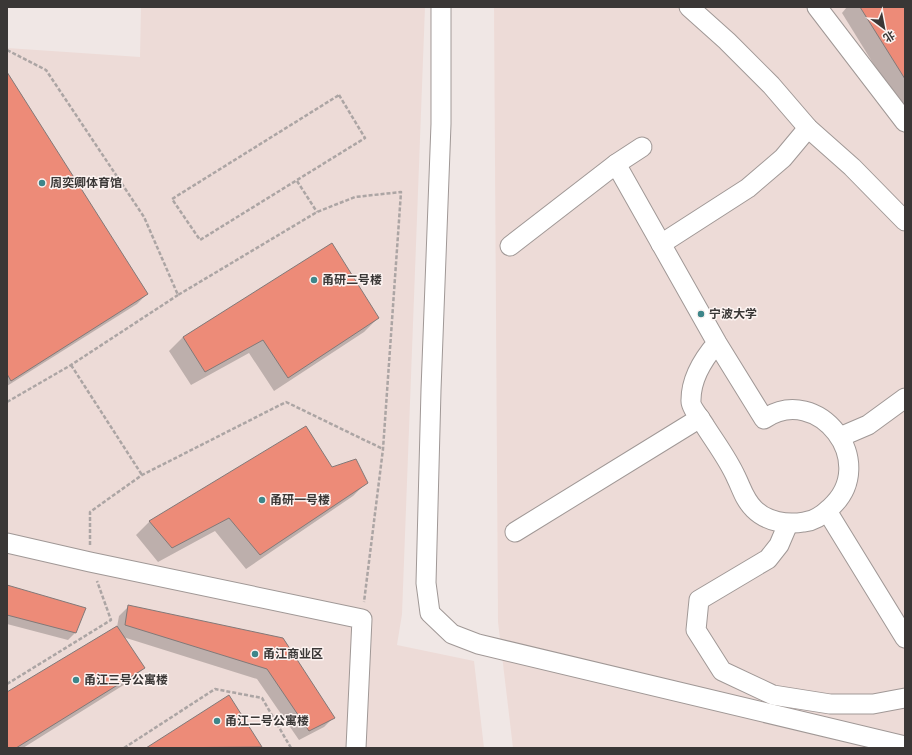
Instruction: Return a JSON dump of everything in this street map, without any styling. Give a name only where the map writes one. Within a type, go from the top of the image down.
[{"type":"street","points":[[441,7],[441,124],[430,390],[426,583],[430,613],[452,634],[478,644],[905,746]]},
{"type":"street","points":[[689,7],[727,41],[771,86],[808,128],[905,220]]},
{"type":"street","points":[[817,7],[905,122]]},
{"type":"street","points":[[661,244],[748,188],[783,158],[808,128]]},
{"type":"street","points":[[510,246],[616,164],[642,147]]},
{"type":"street","points":[[616,164],[717,343],[764,419],[770,415],[788,410],[806,412],[824,419],[840,437],[846,448],[849,467],[846,485],[838,502],[827,511],[807,522],[788,524],[770,519],[754,509],[742,494],[736,477],[690,402],[692,386],[710,351],[717,343]]},
{"type":"street","points":[[840,437],[868,425],[905,398]]},
{"type":"street","points":[[515,532],[700,418]]},
{"type":"street","points":[[827,511],[905,638]]},
{"type":"street","points":[[788,524],[779,545],[768,559],[699,600],[696,630],[722,671],[772,695],[830,704],[873,704],[905,698]]},
{"type":"street","points":[[7,543],[90,562],[362,618],[356,748]]},
{"type":"path","points":[[7,50],[46,70],[144,217],[178,295]]},
{"type":"path","points":[[339,96],[365,138],[297,181],[200,240],[172,199],[339,96]]},
{"type":"path","points":[[297,181],[317,212]]},
{"type":"path","points":[[7,402],[71,365],[178,295],[317,212],[355,197],[401,192],[383,449],[362,618]]},
{"type":"path","points":[[71,365],[142,475]]},
{"type":"path","points":[[7,684],[111,620],[90,562],[90,512],[142,475],[286,402],[383,449]]},
{"type":"path","points":[[124,748],[215,689],[262,698],[291,748]]},
{"type":"shaded area","points":[[141,7],[425,7],[402,614],[397,645],[474,661],[484,748],[7,748],[7,48],[140,57]]},
{"type":"shaded area","name":"宁波大学","points":[[494,7],[905,7],[905,748],[513,748],[498,622]]},
{"type":"building","points":[[860,7],[905,7],[905,79]]},
{"type":"building","name":"周奕卿体育馆","points":[[7,72],[148,294],[11,381],[7,374]]},
{"type":"building","name":"甬研二号楼","points":[[332,243],[379,318],[288,378],[263,340],[205,372],[183,337]]},
{"type":"building","name":"甬研一号楼","points":[[306,426],[332,467],[356,459],[368,483],[260,555],[229,518],[172,548],[149,521]]},
{"type":"building","points":[[7,585],[86,608],[76,633],[7,615]]},
{"type":"building","name":"甬江商业区","points":[[128,605],[283,638],[335,718],[309,731],[267,669],[125,625]]},
{"type":"building","name":"甬江三号公寓楼","points":[[117,626],[145,668],[16,748],[7,748],[7,692]]},
{"type":"building","name":"甬江二号公寓楼","points":[[229,695],[262,747],[146,748]]},
{"type":"place","name":"周奕卿体育馆","points":[[42,183]]},
{"type":"place","name":"甬研二号楼","points":[[314,280]]},
{"type":"place","name":"宁波大学","points":[[701,314]]},
{"type":"place","name":"甬研一号楼","points":[[262,500]]},
{"type":"place","name":"甬江商业区","points":[[255,654]]},
{"type":"place","name":"甬江三号公寓楼","points":[[76,680]]},
{"type":"place","name":"甬江二号公寓楼","points":[[217,721]]}]
